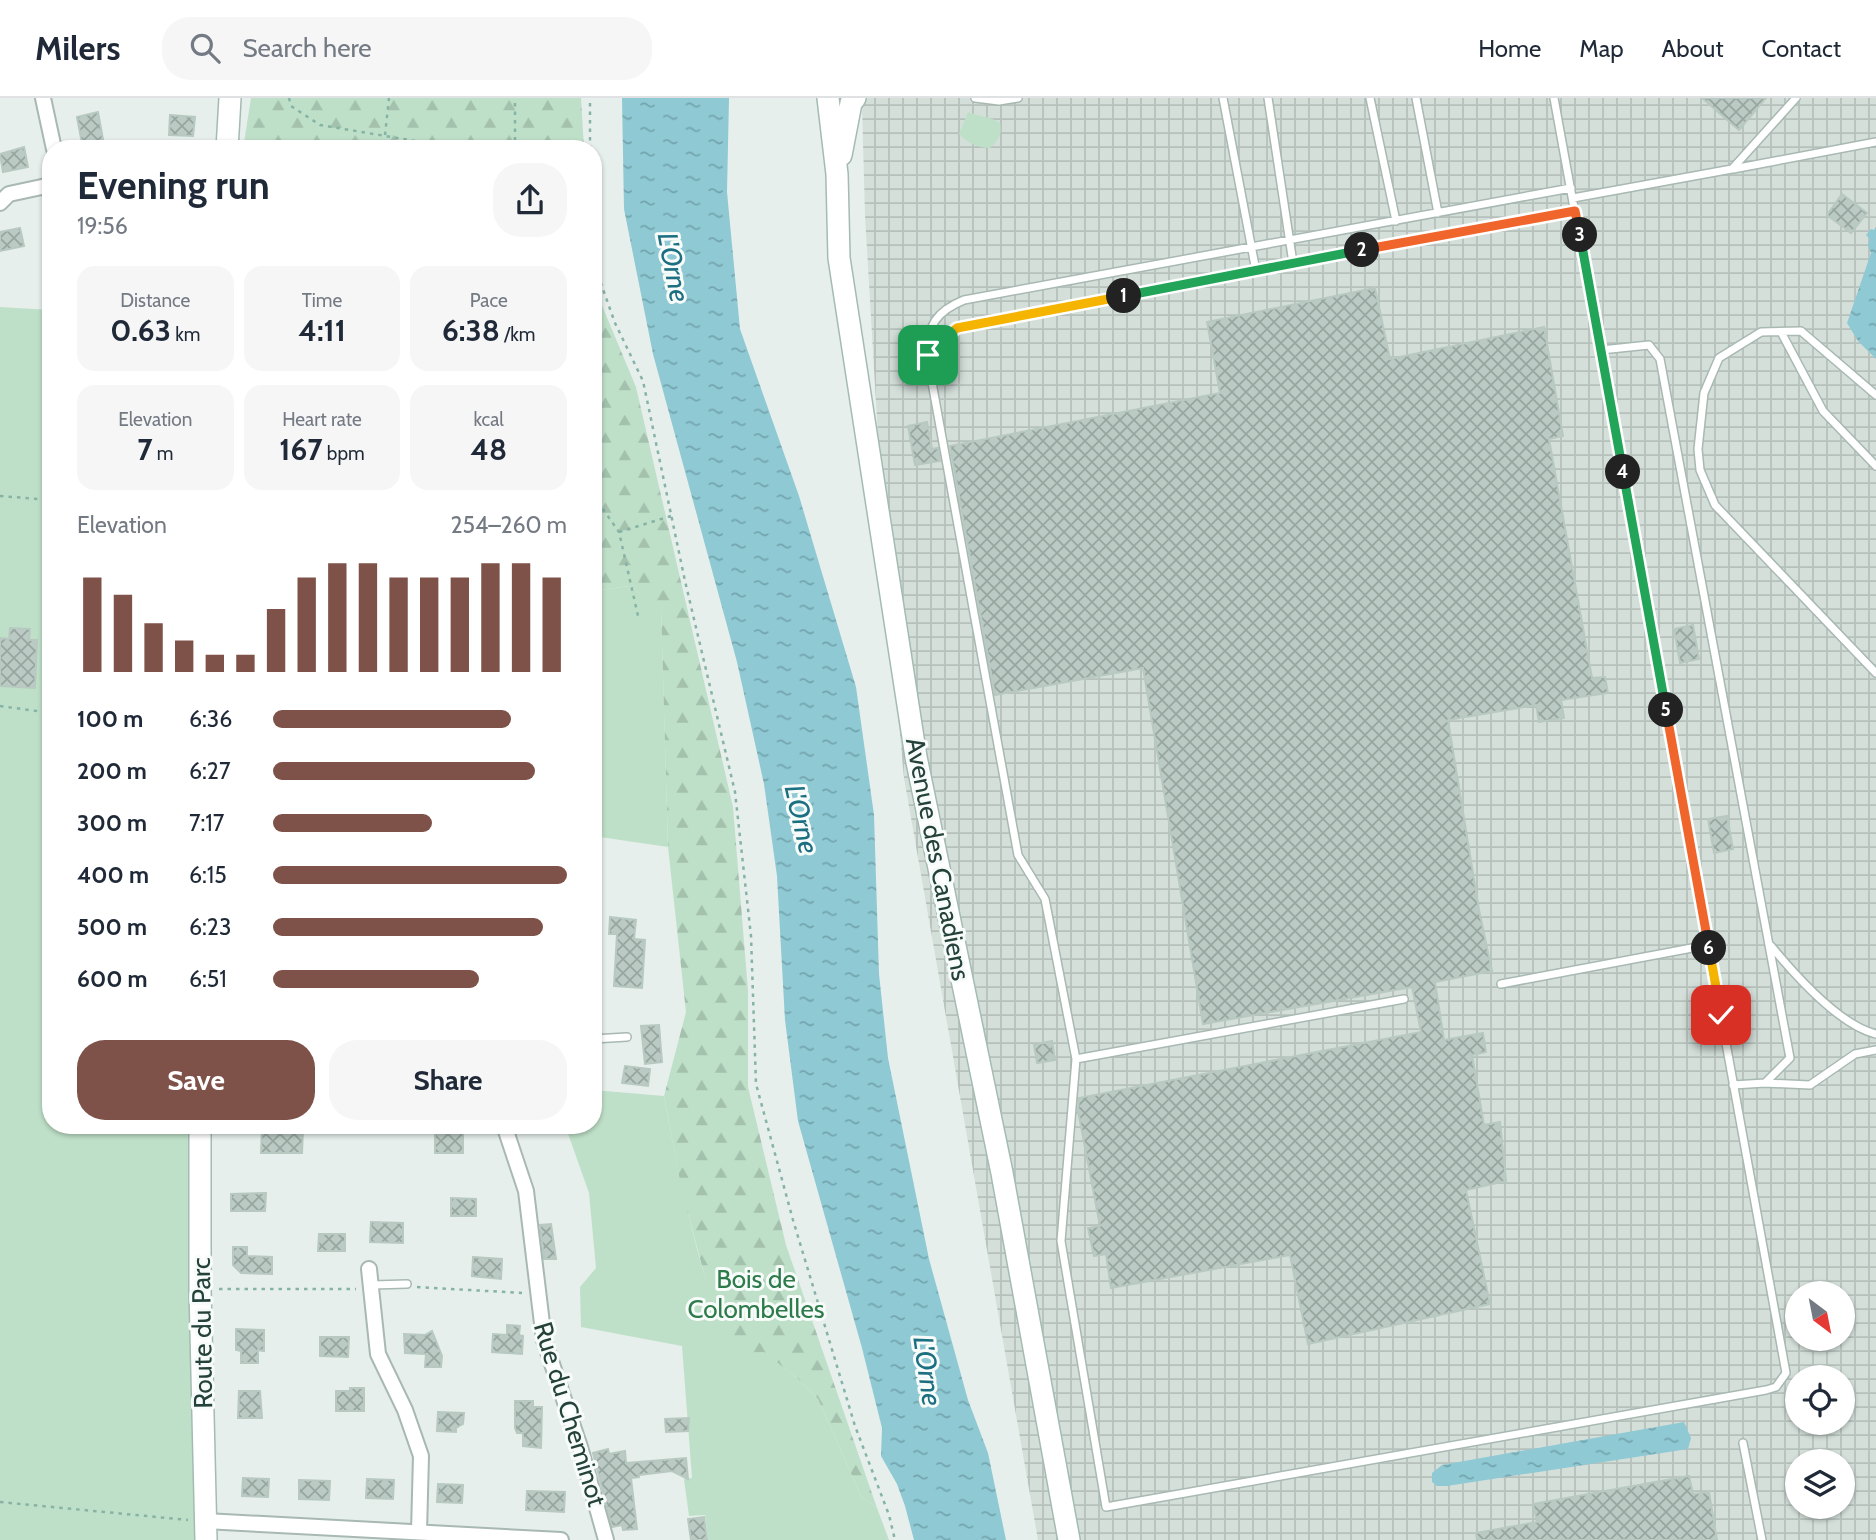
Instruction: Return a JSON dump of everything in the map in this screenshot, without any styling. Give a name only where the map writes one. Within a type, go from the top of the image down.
[{"type":"street","points":[[43,98],[52,140]]},
{"type":"street","points":[[228,140],[230,98]]},
{"type":"street","name":"Avenue des Canadiens","points":[[828,98],[837,174],[839,258],[916,757],[1002,1173],[1069,1540]]},
{"type":"street","name":"Avenue des Canadiens","points":[[837,174],[851,103],[855,98]]},
{"type":"street","points":[[0,203],[9,194],[42,187]]},
{"type":"street","name":"Route du Parc","points":[[200,1134],[200,1289],[206,1531]]},
{"type":"street","name":"Rue du Cheminot","points":[[507,1134],[526,1191],[531,1220],[536,1294],[544,1340],[580,1447],[603,1540]]},
{"type":"street","points":[[369,1269],[373,1285],[378,1354],[405,1410],[421,1456],[419,1532]]},
{"type":"street","points":[[206,1531],[419,1532],[486,1538],[561,1540]]},
{"type":"lane","points":[[975,98],[1017,98]]},
{"type":"lane","points":[[1223,98],[1256,271]]},
{"type":"lane","points":[[1268,98],[1293,263]]},
{"type":"lane","points":[[1370,98],[1396,221]]},
{"type":"lane","points":[[1416,98],[1438,213]]},
{"type":"lane","points":[[1554,98],[1573,198],[1601,350],[1786,1373],[1776,1387],[1106,1507],[1061,1241],[1076,1059],[1045,899],[1018,855],[930,371],[928,343],[933,323],[952,305],[964,300],[1571,188]]},
{"type":"lane","points":[[1732,169],[1796,98]]},
{"type":"lane","points":[[1573,198],[1876,142]]},
{"type":"lane","points":[[930,371],[936,345],[957,328],[1575,211]]},
{"type":"lane","points":[[1876,395],[1801,331],[1761,332],[1719,358],[1704,393],[1698,449],[1700,470],[1715,505],[1876,673]]},
{"type":"lane","points":[[1781,332],[1823,411],[1876,466]]},
{"type":"lane","points":[[1601,350],[1649,345],[1660,359],[1790,1058],[1765,1083]]},
{"type":"lane","points":[[1681,473],[1700,470]]},
{"type":"lane","points":[[1769,944],[1816,997],[1866,1032],[1876,1034]]},
{"type":"lane","points":[[1501,984],[1708,945]]},
{"type":"lane","points":[[1076,1059],[1404,999]]},
{"type":"lane","points":[[602,1038],[627,1037]]},
{"type":"lane","points":[[1733,1085],[1810,1085],[1855,1054],[1876,1050]]},
{"type":"lane","points":[[373,1285],[407,1284]]},
{"type":"lane","points":[[1743,1443],[1762,1540]]},
{"type":"path","points":[[289,98],[291,106],[320,125],[413,140]]},
{"type":"path","points":[[385,135],[389,98]]},
{"type":"path","points":[[515,140],[516,98]]},
{"type":"path","points":[[590,98],[590,140]]},
{"type":"path","points":[[602,286],[615,323],[643,381],[671,516],[735,792],[751,936],[756,1084],[793,1220],[855,1426],[889,1516],[895,1540]]},
{"type":"path","points":[[0,496],[42,499]]},
{"type":"path","points":[[602,508],[619,532],[639,620]]},
{"type":"path","points":[[619,532],[671,516]]},
{"type":"path","points":[[0,706],[42,712]]},
{"type":"path","points":[[200,1289],[355,1289],[373,1285]]},
{"type":"path","points":[[425,1288],[527,1294]]},
{"type":"path","points":[[0,1502],[206,1531]]},
{"type":"shaded area","points":[[867,98],[1876,98],[1876,1540],[1038,1540],[904,778],[888,607],[865,215],[862,105]]},
{"type":"green space","points":[[251,98],[581,98],[583,140],[244,140]]},
{"type":"green space","points":[[968,112],[1000,123],[999,137],[990,148],[973,144],[959,134]]},
{"type":"green space","name":"Bois de Colombelles","points":[[602,306],[636,387],[733,807],[748,991],[748,1087],[786,1245],[877,1508],[861,1496],[818,1399],[764,1352],[731,1353],[713,1307],[682,1191],[664,1096],[686,1012],[668,847],[661,609],[629,586],[602,590]]},
{"type":"green space","points":[[0,307],[42,309],[42,1134],[190,1134],[195,1540],[0,1540]]},
{"type":"green space","points":[[629,586],[661,608],[668,847],[602,837],[602,590]]},
{"type":"green space","points":[[602,1091],[664,1096],[691,1226],[709,1290],[731,1352],[764,1351],[818,1399],[861,1496],[877,1508],[889,1540],[708,1540],[705,1515],[689,1516],[684,1479],[692,1478],[682,1346],[581,1327],[580,1287],[596,1268],[589,1193],[568,1134],[602,1134]]},
{"type":"water","name":"L'Orne","points":[[622,98],[729,98],[727,192],[740,329],[799,496],[856,687],[874,815],[879,974],[888,1058],[929,1259],[968,1400],[988,1453],[1006,1540],[914,1540],[897,1484],[881,1456],[882,1428],[798,1121],[785,1020],[777,876],[764,784],[737,662],[653,354],[624,209]]},
{"type":"water","points":[[1876,227],[1876,359],[1858,341],[1847,323],[1871,253],[1868,245],[1870,239],[1866,235]]},
{"type":"water","points":[[1684,1422],[1691,1438],[1688,1449],[1447,1486],[1437,1486],[1432,1482],[1432,1473],[1442,1465]]},
{"type":"building","points":[[1702,98],[1766,98],[1739,130]]},
{"type":"building","points":[[98,112],[103,140],[81,140],[77,117]]},
{"type":"building","points":[[170,115],[195,117],[193,136],[169,135]]},
{"type":"building","points":[[24,147],[28,167],[3,172],[0,154]]},
{"type":"building","points":[[1842,194],[1867,213],[1851,233],[1827,215]]},
{"type":"building","points":[[20,228],[24,246],[0,251],[0,232]]},
{"type":"building","points":[[1375,288],[1390,359],[1544,327],[1563,436],[1549,439],[1592,678],[1605,677],[1608,693],[1561,700],[1564,718],[1539,722],[1536,705],[1448,720],[1479,910],[1492,971],[1435,982],[1444,1040],[1483,1033],[1486,1052],[1472,1055],[1484,1125],[1500,1122],[1506,1181],[1466,1190],[1490,1304],[1308,1344],[1290,1255],[1111,1288],[1106,1254],[1094,1256],[1088,1228],[1100,1226],[1078,1111],[1079,1098],[1421,1032],[1412,987],[1203,1024],[1143,668],[995,695],[950,446],[1220,393],[1207,322]]},
{"type":"building","points":[[927,422],[932,449],[938,448],[940,461],[915,465],[908,426]]},
{"type":"building","points":[[1693,625],[1699,659],[1680,663],[1674,629]]},
{"type":"building","points":[[10,628],[30,629],[29,640],[37,640],[35,688],[0,686],[0,638],[9,639]]},
{"type":"building","points":[[1727,816],[1733,849],[1714,853],[1708,819]]},
{"type":"building","points":[[610,917],[636,920],[634,939],[645,940],[642,988],[614,986],[617,934],[609,934]]},
{"type":"building","points":[[659,1025],[662,1062],[645,1064],[641,1026]]},
{"type":"building","points":[[1052,1041],[1055,1060],[1037,1063],[1034,1045]]},
{"type":"building","points":[[625,1066],[650,1069],[648,1086],[622,1083]]},
{"type":"building","points":[[262,1134],[303,1134],[302,1153],[261,1153]]},
{"type":"building","points":[[435,1134],[463,1134],[463,1153],[435,1153]]},
{"type":"building","points":[[266,1193],[265,1211],[231,1211],[231,1194]]},
{"type":"building","points":[[451,1198],[476,1199],[476,1216],[451,1216]]},
{"type":"building","points":[[371,1222],[403,1223],[403,1243],[370,1242]]},
{"type":"building","points":[[551,1224],[556,1259],[544,1259],[540,1225]]},
{"type":"building","points":[[319,1234],[345,1234],[345,1251],[318,1251]]},
{"type":"building","points":[[233,1247],[247,1247],[247,1256],[272,1257],[272,1274],[241,1273],[233,1265]]},
{"type":"building","points":[[473,1257],[502,1259],[501,1279],[472,1276]]},
{"type":"building","points":[[507,1325],[520,1326],[519,1335],[523,1336],[522,1354],[492,1352],[493,1334],[507,1335]]},
{"type":"building","points":[[236,1329],[264,1330],[264,1351],[258,1350],[258,1363],[241,1363],[241,1351],[236,1350]]},
{"type":"building","points":[[432,1331],[442,1356],[441,1367],[425,1367],[426,1354],[405,1353],[404,1334],[425,1335]]},
{"type":"building","points":[[320,1337],[349,1337],[348,1357],[320,1356]]},
{"type":"building","points":[[350,1388],[364,1388],[364,1411],[336,1411],[336,1391],[350,1391]]},
{"type":"building","points":[[239,1391],[260,1391],[262,1418],[238,1418]]},
{"type":"building","points":[[515,1401],[533,1401],[533,1407],[542,1407],[541,1448],[523,1446],[523,1433],[517,1433],[515,1428]]},
{"type":"building","points":[[438,1412],[464,1413],[463,1424],[456,1428],[456,1432],[437,1431]]},
{"type":"building","points":[[689,1418],[688,1431],[666,1432],[665,1419]]},
{"type":"building","points":[[608,1449],[609,1454],[625,1451],[626,1463],[686,1458],[688,1479],[672,1471],[631,1478],[637,1529],[623,1530],[622,1525],[612,1527],[593,1453]]},
{"type":"building","points":[[1689,1476],[1693,1494],[1709,1492],[1717,1540],[1477,1540],[1476,1533],[1537,1522],[1533,1504]]},
{"type":"building","points":[[243,1478],[269,1479],[268,1497],[242,1496]]},
{"type":"building","points":[[367,1479],[394,1480],[393,1499],[366,1498]]},
{"type":"building","points":[[299,1480],[330,1481],[329,1500],[299,1499]]},
{"type":"building","points":[[438,1484],[463,1485],[462,1503],[437,1502]]},
{"type":"building","points":[[527,1491],[565,1492],[564,1512],[526,1510]]},
{"type":"building","points":[[704,1517],[707,1540],[691,1540],[688,1519]]},
{"type":"route","points":[[928,355],[930,371],[936,345],[957,328],[1575,211],[1721,1015]]}]
